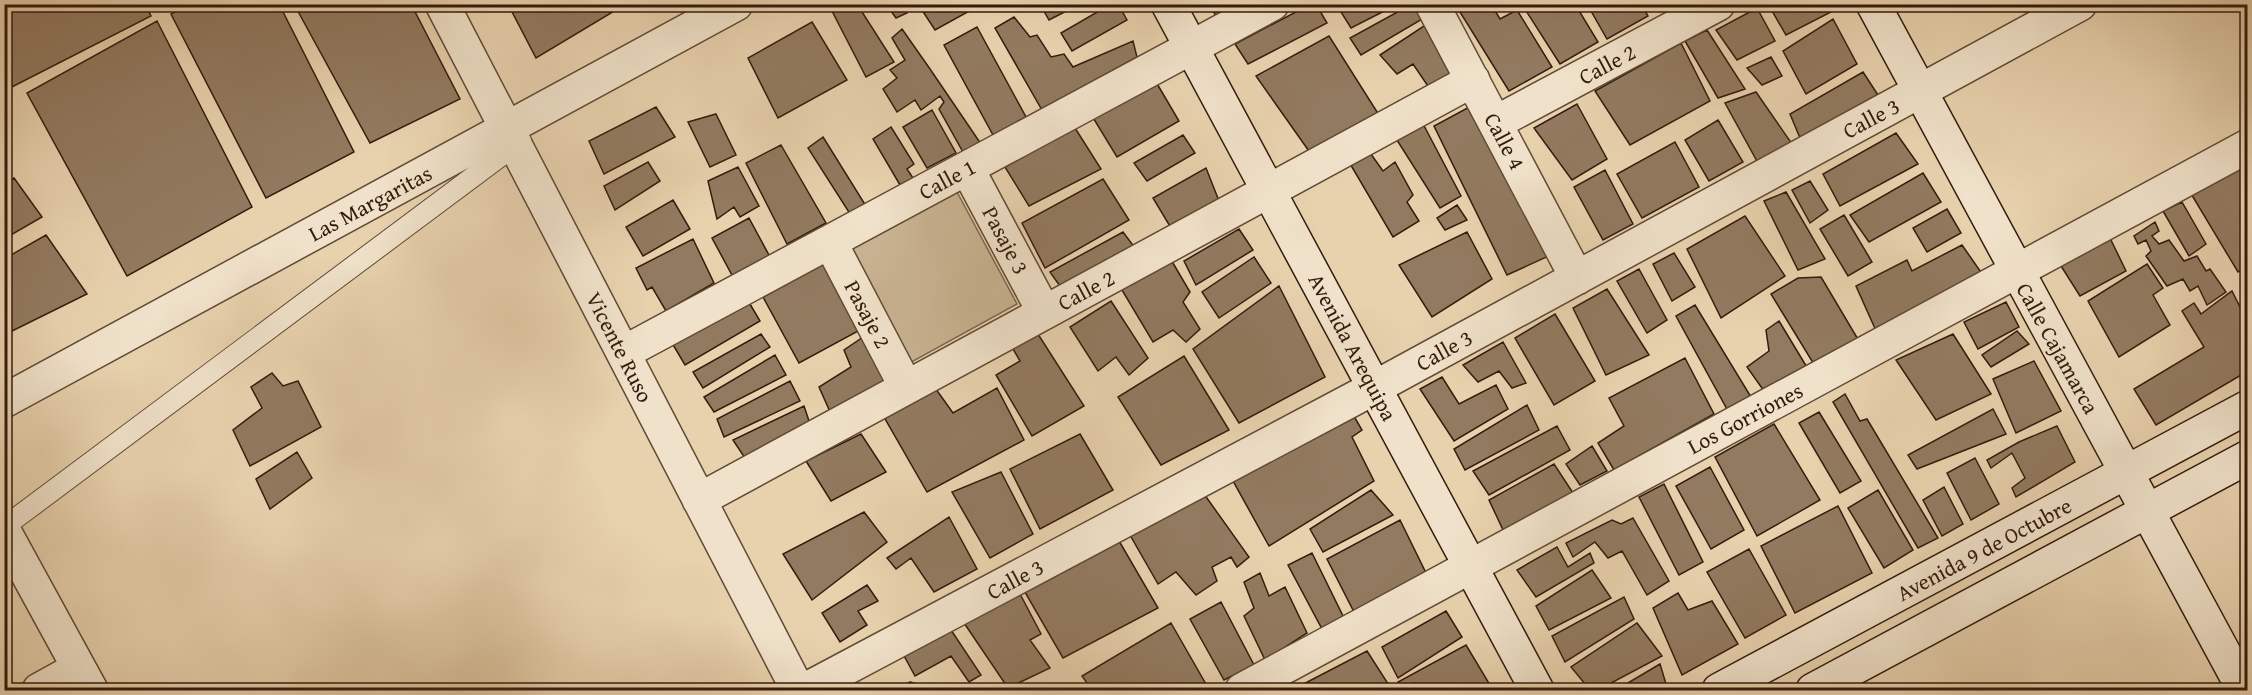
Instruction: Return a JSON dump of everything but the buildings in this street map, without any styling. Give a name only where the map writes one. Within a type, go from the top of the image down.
[{"type":"street","name":"Vicente Ruso","points":[[442,4],[798,690]]},
{"type":"street","name":"Las Margaritas","points":[[4,401],[736,4]]},
{"type":"street","name":"Avenida Arequipa","points":[[1168,4],[1537,690]]},
{"type":"street","name":"Calle 1","points":[[623,353],[1272,4]]},
{"type":"street","name":"Calle 4","points":[[1432,4],[1577,278]]},
{"type":"street","name":"Calle 2","points":[[1495,123],[1718,4]]},
{"type":"street","name":"Calle Cajamarca","points":[[1873,4],[2244,690]]},
{"type":"street","name":"Calle 3","points":[[805,690],[1374,388],[2080,4]]},
{"type":"street","name":"Calle 2","points":[[699,500],[1473,81]]},
{"type":"street","name":"Los Gorriones","points":[[1242,690],[2247,146]]},
{"type":"street","name":"Pasaje 3","points":[[967,168],[1044,312]]},
{"type":"street","name":"Pasaje 2","points":[[830,242],[906,387]]},
{"type":"street","name":"Avenida 9 de Octubre","points":[[1719,690],[2247,407]]},
{"type":"street","name":"Avenida 9 de Octubre","points":[[1813,690],[2247,457]]},
{"type":"street","points":[[4,529],[85,679],[39,690]]},
{"type":"lane","points":[[4,529],[704,4]]},
{"type":"shaded area","points":[[957,192],[1017,304],[906,365],[848,248]]}]
